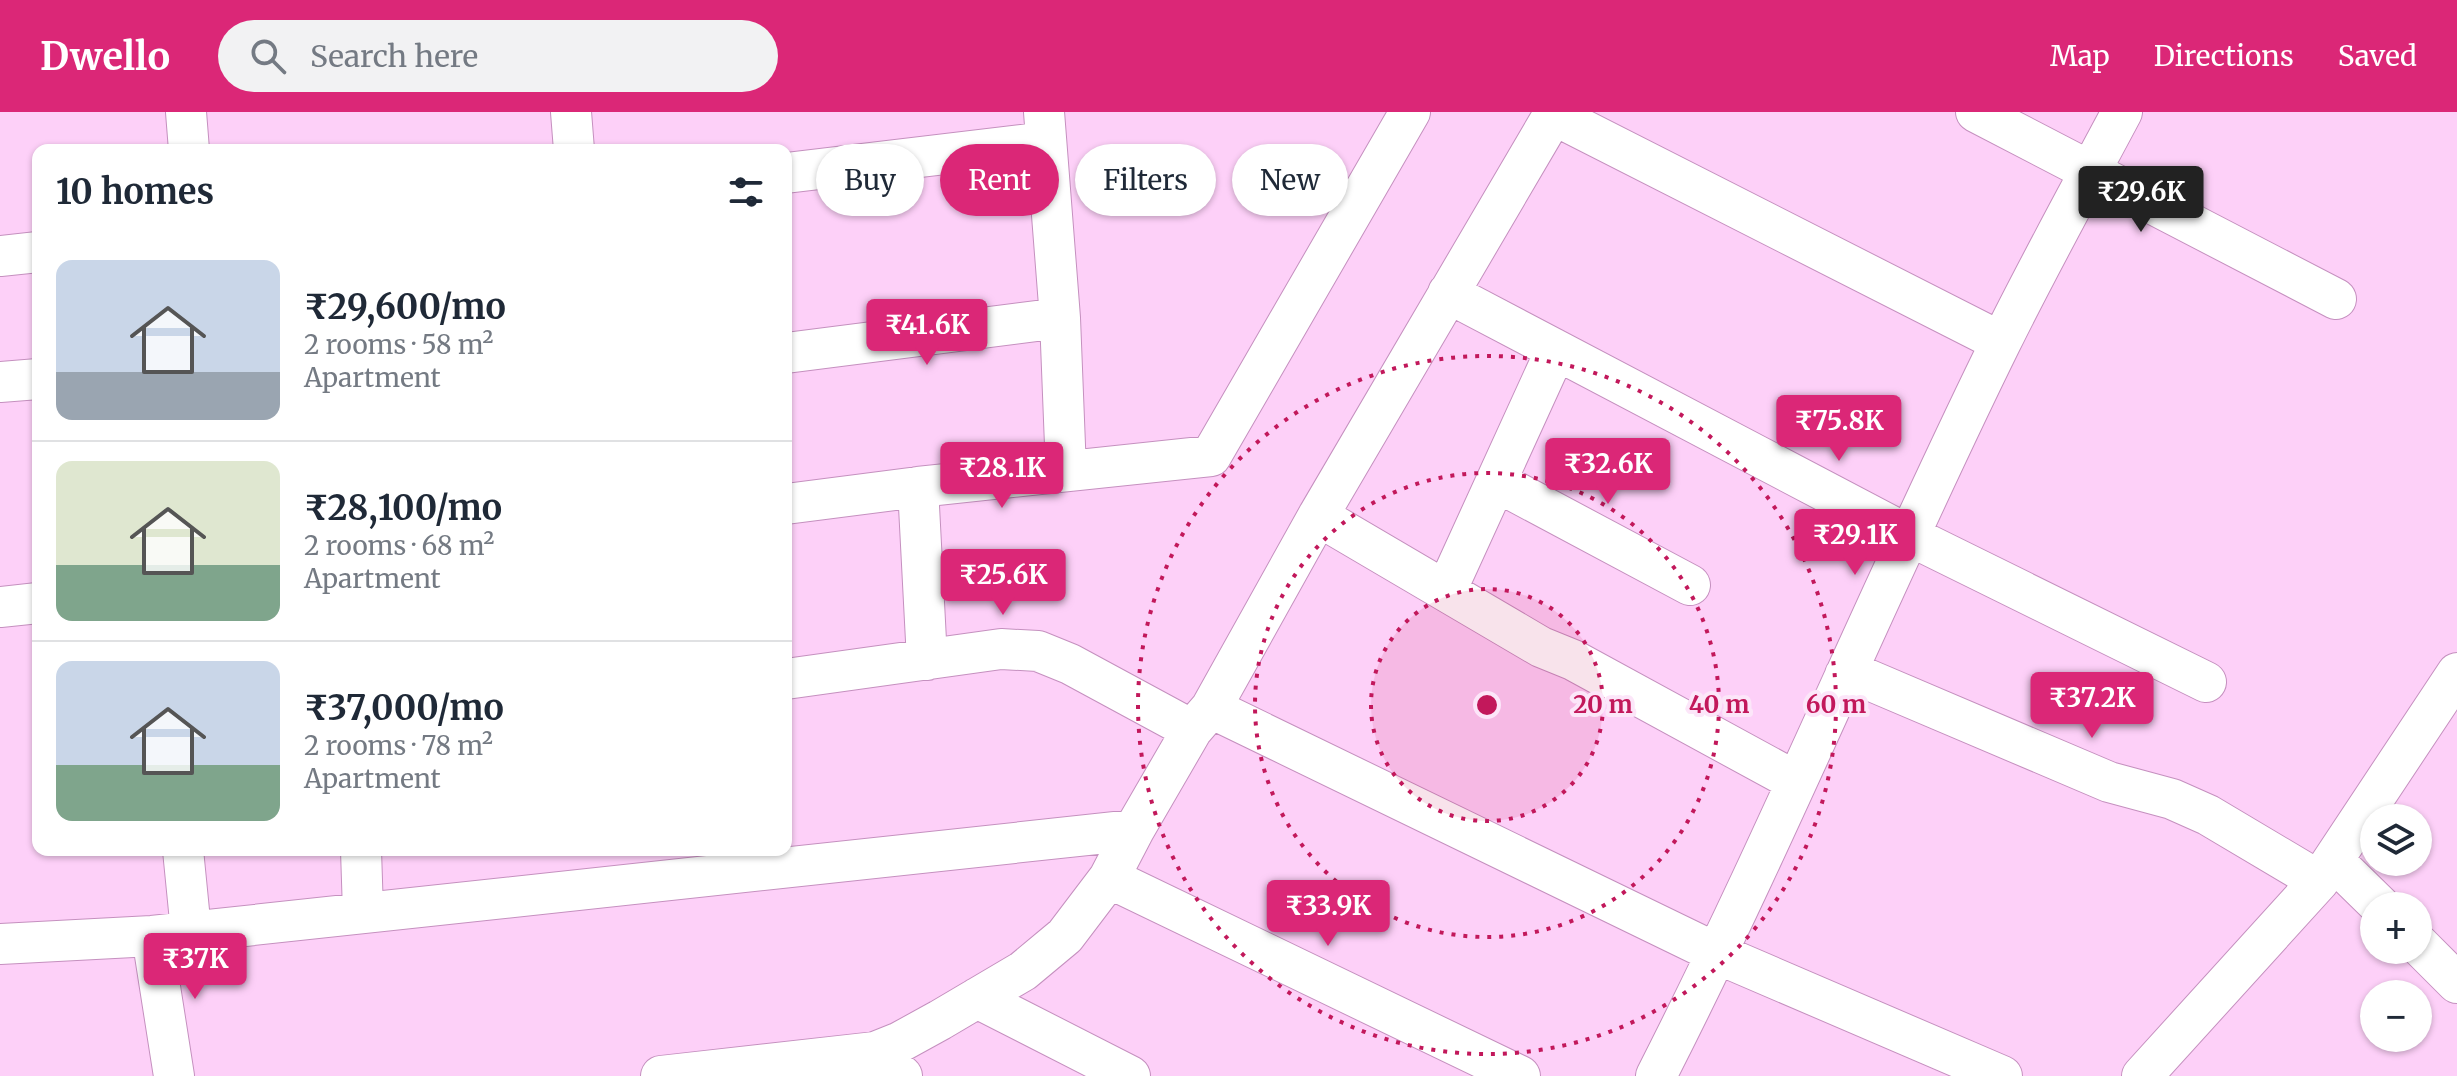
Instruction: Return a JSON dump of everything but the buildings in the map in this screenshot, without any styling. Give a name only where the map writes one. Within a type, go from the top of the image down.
[{"type":"street","points":[[186,112],[189,144]]},
{"type":"street","points":[[571,112],[574,144]]},
{"type":"street","points":[[792,503],[1211,456],[1410,112]]},
{"type":"street","points":[[1976,112],[2336,299]]},
{"type":"street","points":[[1656,1076],[1718,954],[1795,781],[2001,342],[2122,112]]},
{"type":"street","points":[[661,1076],[877,1068],[900,1042],[1023,971],[1065,936],[1109,878],[1134,830],[1202,719],[1555,113],[2001,342]]},
{"type":"street","points":[[792,172],[1045,127],[1060,318],[1066,471]]},
{"type":"street","points":[[0,256],[32,253]]},
{"type":"street","points":[[1448,293],[1910,536],[2206,682]]},
{"type":"street","points":[[792,352],[1060,318]]},
{"type":"street","points":[[1446,591],[1556,350]]},
{"type":"street","points":[[0,382],[32,379]]},
{"type":"street","points":[[1497,482],[1690,585]]},
{"type":"street","points":[[918,487],[927,660]]},
{"type":"street","points":[[1318,516],[1541,647],[1573,660],[1795,781]]},
{"type":"street","points":[[0,607],[32,604]]},
{"type":"street","points":[[792,678],[1001,649],[1038,651],[1202,719],[1718,954],[2002,1076]]},
{"type":"street","points":[[1845,675],[1855,674],[2109,782],[2172,799],[2326,871],[2360,893]]},
{"type":"street","points":[[2142,1076],[2326,871],[2454,686]]},
{"type":"street","points":[[0,944],[172,933],[1134,830]]},
{"type":"street","points":[[174,1076],[172,933],[182,856]]},
{"type":"street","points":[[361,856],[363,912]]},
{"type":"street","points":[[1109,878],[1520,1076]]},
{"type":"street","points":[[2432,958],[2457,983]]},
{"type":"street","points":[[977,998],[1130,1076]]}]
